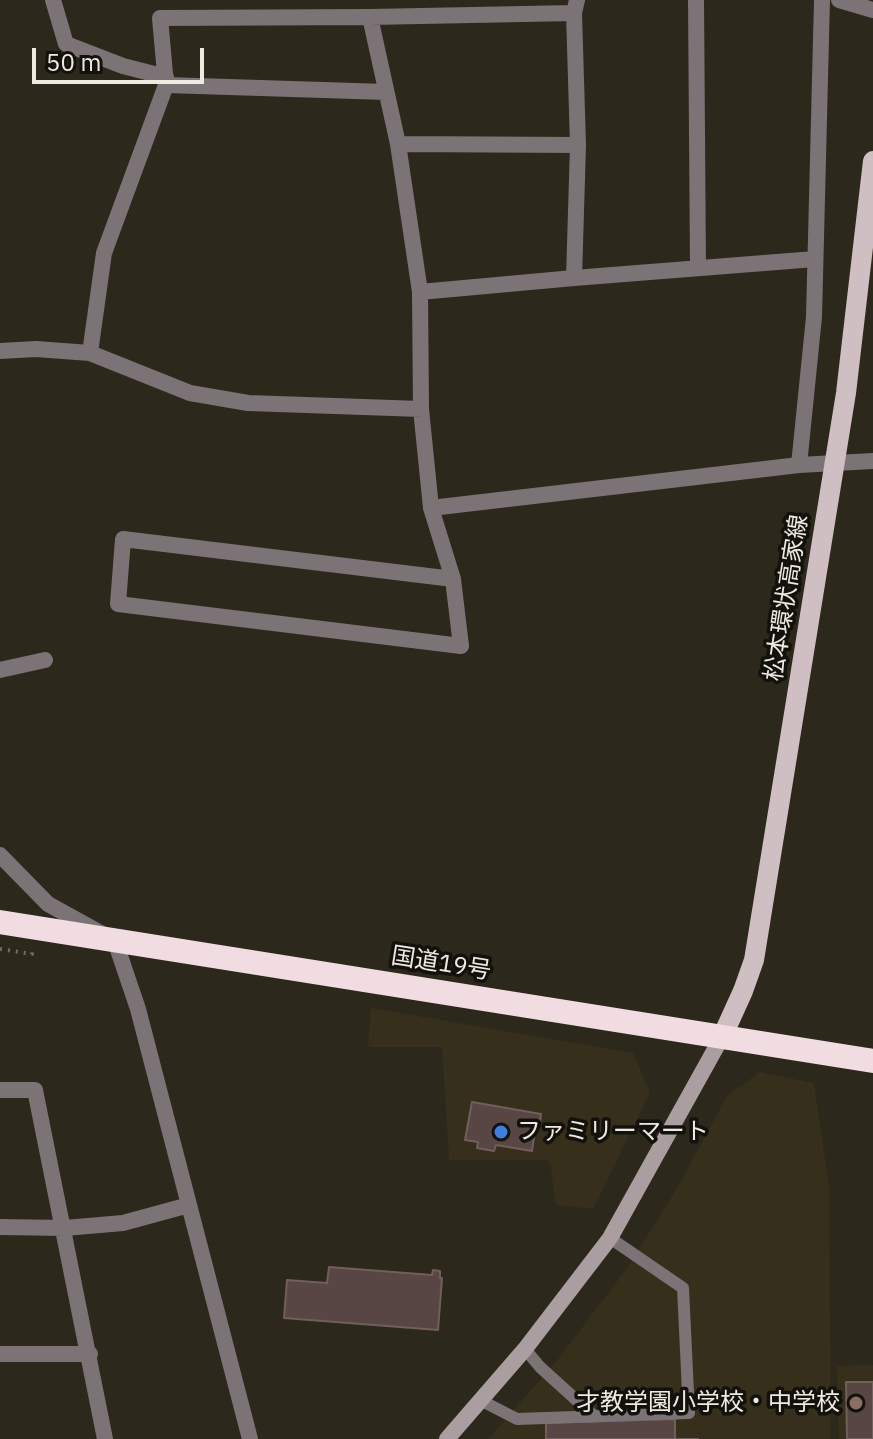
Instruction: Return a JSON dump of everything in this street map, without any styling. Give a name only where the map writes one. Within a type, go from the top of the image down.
[{"type":"highway","name":"国道19号","points":[[0,922],[873,1061]]},
{"type":"main road","name":"松本環状高家線","points":[[723,1035],[754,960],[835,462],[873,161]]},
{"type":"street","points":[[53,0],[66,44],[166,81],[386,92]]},
{"type":"street","points":[[90,353],[104,253],[166,81],[160,0]]},
{"type":"street","points":[[696,0],[698,268]]},
{"type":"street","points":[[799,465],[814,317],[822,0]]},
{"type":"street","points":[[839,0],[873,10]]},
{"type":"street","points":[[160,18],[370,17],[575,6],[578,145],[574,278]]},
{"type":"street","points":[[370,17],[398,144],[420,292],[421,409],[431,508],[453,579],[461,646],[118,604],[123,539],[453,579]]},
{"type":"street","points":[[398,144],[578,145]]},
{"type":"street","points":[[420,292],[815,259]]},
{"type":"street","points":[[0,351],[36,349],[90,353],[190,393],[233,401],[421,409]]},
{"type":"street","points":[[431,508],[799,465],[873,461]]},
{"type":"street","points":[[0,670],[45,660]]},
{"type":"street","points":[[0,855],[48,904],[115,941],[138,1009],[250,1439]]},
{"type":"street","points":[[447,1439],[525,1349],[610,1238],[723,1035]]},
{"type":"street","points":[[0,1090],[35,1090],[105,1439]]},
{"type":"street","points":[[0,1227],[65,1228],[123,1223],[189,1205]]},
{"type":"street","points":[[0,1354],[90,1354]]},
{"type":"lane","points":[[482,1401],[517,1419],[689,1413],[683,1288],[610,1238]]},
{"type":"lane","points":[[525,1349],[540,1367],[593,1415]]},
{"type":"path","points":[[0,949],[23,953]]},
{"type":"shaded area","points":[[371,1008],[633,1053],[650,1093],[593,1209],[556,1205],[550,1162],[546,1160],[449,1160],[442,1047],[368,1047]]},
{"type":"shaded area","points":[[760,1072],[814,1083],[829,1187],[831,1439],[488,1439],[556,1362],[627,1268],[676,1190],[727,1096]]},
{"type":"shaded area","name":"才教学園小学校・中学校","points":[[873,1365],[873,1439],[839,1439],[837,1366]]},
{"type":"building","name":"ファミリーマート","points":[[472,1102],[541,1114],[540,1123],[536,1124],[532,1151],[496,1145],[494,1151],[477,1148],[478,1142],[465,1140]]},
{"type":"building","points":[[329,1267],[432,1275],[433,1270],[440,1271],[438,1330],[284,1318],[287,1280],[327,1283]]},
{"type":"building","points":[[846,1382],[873,1382],[873,1439],[847,1439]]},
{"type":"building","points":[[675,1419],[675,1439],[546,1439],[546,1423]]},
{"type":"place","name":"ファミリーマート","points":[[501,1132]]},
{"type":"place","name":"才教学園小学校・中学校","points":[[856,1403]]}]
